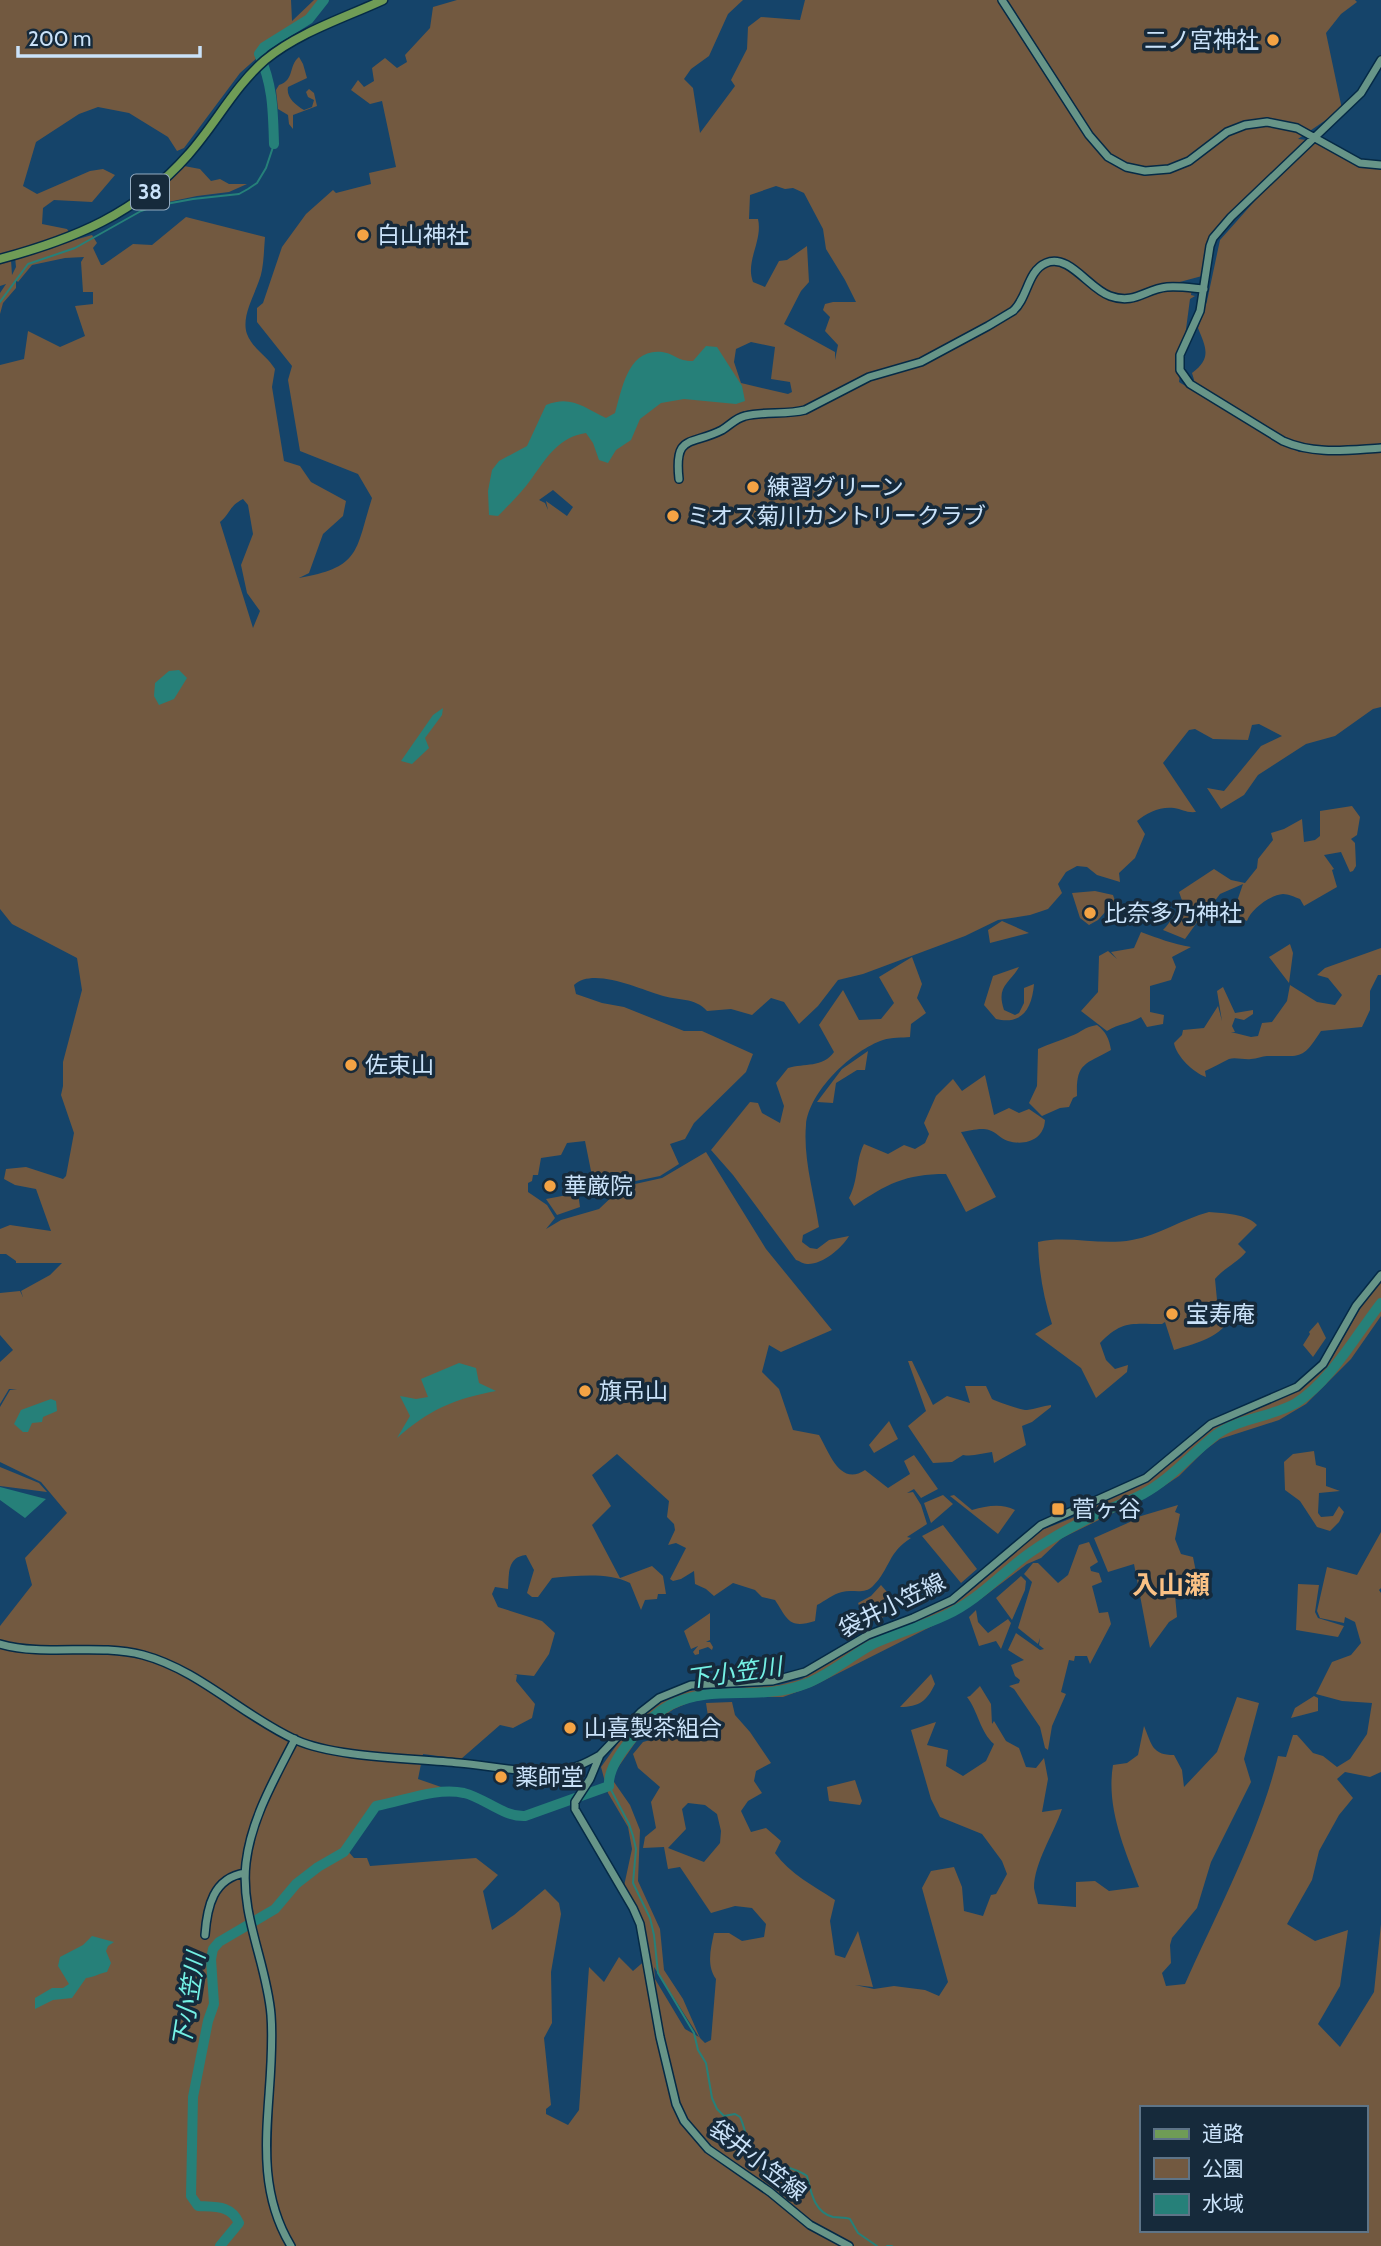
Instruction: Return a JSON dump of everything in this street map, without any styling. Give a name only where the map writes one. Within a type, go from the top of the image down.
[{"type":"main road","name":"38","points":[[0,258],[84,232],[140,200],[189,155],[266,60],[292,40],[383,0]]},
{"type":"street","points":[[1002,0],[1089,135],[1108,157],[1126,167],[1145,171],[1180,165],[1227,132],[1255,123],[1288,125],[1360,163],[1381,165]]},
{"type":"street","points":[[1381,60],[1362,93],[1213,238],[1200,311],[1180,355],[1180,370],[1190,384],[1283,441],[1299,448],[1320,452],[1381,448]]},
{"type":"street","points":[[679,479],[678,455],[680,448],[687,443],[722,429],[747,415],[806,410],[869,377],[929,358],[1013,311],[1020,305],[1034,272],[1043,264],[1052,261],[1064,262],[1094,288],[1117,298],[1136,298],[1163,287],[1204,289]]},
{"type":"street","name":"袋井小笠線","points":[[849,2246],[810,2225],[770,2192],[708,2149],[684,2121],[676,2104],[660,2037],[640,1924],[574,1805],[590,1779],[600,1755],[640,1712],[659,1698],[678,1689],[705,1683],[772,1681],[793,1677],[868,1635],[952,1600],[1041,1525],[1146,1478],[1211,1424],[1287,1393],[1307,1379],[1327,1358],[1356,1306],[1381,1275]]},
{"type":"street","points":[[0,1644],[27,1649],[118,1650],[144,1656],[173,1665],[295,1739],[350,1752],[555,1771],[572,1769],[600,1755]]},
{"type":"street","points":[[291,2246],[276,2217],[267,2178],[271,2024],[267,1989],[245,1897],[245,1873],[249,1845],[257,1822],[295,1739]]},
{"type":"street","points":[[205,1935],[218,1888],[228,1878],[245,1873]]},
{"type":"green space","points":[[0,0],[291,0],[292,21],[314,0],[322,0],[304,25],[259,56],[240,73],[184,148],[177,151],[168,137],[129,113],[98,107],[79,114],[36,142],[23,186],[37,194],[90,171],[103,169],[115,175],[92,202],[54,200],[43,208],[42,224],[67,229],[69,232],[0,254]]},
{"type":"green space","points":[[457,0],[743,0],[728,14],[709,56],[691,69],[684,79],[693,88],[700,133],[735,86],[731,80],[747,49],[748,27],[761,17],[800,20],[805,0],[1357,2],[1341,14],[1326,33],[1342,109],[1298,139],[1325,142],[1358,162],[1381,165],[1381,444],[1326,447],[1291,440],[1257,423],[1195,383],[1192,373],[1202,362],[1206,352],[1198,328],[1207,301],[1220,240],[1268,186],[1230,214],[1210,236],[1202,276],[1176,283],[1192,288],[1191,295],[1195,296],[1190,299],[1179,382],[1299,452],[1381,453],[1381,707],[1373,709],[1335,736],[1306,744],[1258,775],[1244,795],[1221,809],[1207,788],[1224,791],[1261,746],[1282,736],[1259,724],[1252,725],[1248,740],[1213,739],[1195,729],[1189,730],[1163,763],[1196,812],[1164,808],[1137,821],[1145,834],[1135,858],[1119,873],[1120,882],[1097,875],[1087,867],[1077,866],[1066,872],[1058,884],[1062,893],[1048,909],[998,920],[965,936],[863,974],[838,980],[818,1006],[799,1024],[784,1002],[771,998],[752,1015],[731,1009],[707,1011],[691,1001],[666,997],[616,981],[592,978],[574,985],[576,994],[624,1007],[684,1031],[702,1031],[753,1054],[746,1072],[694,1123],[685,1139],[670,1144],[679,1164],[660,1176],[611,1186],[591,1171],[585,1141],[567,1143],[561,1155],[541,1158],[538,1175],[533,1175],[532,1181],[528,1183],[528,1192],[547,1205],[555,1218],[546,1229],[561,1220],[599,1209],[617,1192],[635,1184],[662,1178],[706,1152],[766,1249],[832,1330],[781,1352],[769,1345],[762,1372],[779,1389],[793,1430],[819,1435],[831,1458],[842,1471],[856,1474],[865,1470],[888,1488],[910,1474],[904,1461],[914,1455],[938,1489],[921,1498],[914,1489],[907,1493],[913,1492],[921,1505],[927,1524],[907,1537],[911,1538],[893,1555],[873,1586],[866,1590],[846,1591],[832,1596],[817,1605],[815,1621],[800,1624],[790,1621],[775,1600],[762,1597],[755,1590],[733,1583],[714,1596],[695,1584],[694,1571],[681,1579],[670,1579],[686,1548],[676,1543],[668,1545],[675,1530],[674,1524],[667,1517],[669,1501],[617,1454],[592,1475],[611,1506],[592,1525],[620,1578],[652,1566],[663,1576],[666,1594],[658,1594],[657,1599],[645,1600],[641,1610],[630,1583],[612,1577],[582,1576],[552,1578],[538,1597],[532,1597],[527,1593],[534,1570],[526,1555],[515,1559],[510,1567],[508,1589],[495,1587],[492,1594],[498,1607],[542,1621],[555,1633],[549,1654],[534,1676],[514,1674],[517,1675],[516,1681],[535,1704],[532,1718],[513,1728],[500,1725],[461,1759],[423,1754],[418,1779],[444,1788],[371,1807],[346,1849],[354,1858],[367,1858],[370,1866],[476,1858],[498,1875],[483,1891],[492,1930],[545,1889],[559,1903],[561,1914],[551,1972],[552,2023],[544,2038],[551,2105],[546,2109],[546,2114],[568,2125],[579,2110],[589,1967],[604,1982],[619,1957],[633,1971],[648,1958],[624,1886],[632,1849],[628,1827],[608,1793],[601,1767],[626,1732],[651,1706],[668,1696],[688,1691],[779,1685],[802,1679],[870,1636],[923,1618],[956,1603],[1006,1561],[1032,1534],[1138,1486],[1181,1456],[1210,1427],[1293,1393],[1308,1383],[1332,1358],[1369,1293],[1381,1281],[1381,1316],[1351,1359],[1306,1404],[1279,1420],[1220,1439],[1179,1476],[1152,1494],[1062,1538],[1041,1558],[1027,1564],[956,1614],[813,1686],[783,1697],[717,1697],[690,1702],[674,1709],[642,1733],[612,1776],[630,1805],[640,1830],[638,1881],[660,1929],[664,1970],[683,1999],[700,2038],[705,2043],[711,2040],[716,1979],[710,1962],[714,1933],[729,1933],[742,1941],[764,1937],[766,1924],[752,1908],[735,1906],[711,1913],[680,1867],[668,1869],[664,1847],[643,1848],[645,1837],[656,1828],[651,1802],[660,1787],[638,1768],[633,1754],[643,1742],[709,1723],[706,1703],[732,1702],[735,1715],[771,1763],[756,1771],[754,1781],[762,1793],[748,1801],[741,1811],[751,1832],[766,1828],[781,1841],[775,1853],[788,1867],[835,1900],[830,1921],[835,1955],[845,1958],[858,1931],[873,1987],[855,1985],[874,1989],[894,1986],[925,1990],[939,1996],[948,1982],[922,1888],[931,1871],[954,1867],[962,1887],[964,1911],[983,1916],[991,1895],[996,1894],[1007,1874],[1002,1861],[982,1834],[940,1817],[931,1799],[911,1730],[936,1722],[927,1745],[948,1750],[946,1766],[963,1776],[986,1761],[994,1744],[985,1734],[967,1697],[980,1686],[991,1704],[992,1724],[994,1721],[1006,1741],[1019,1748],[1026,1767],[1036,1768],[1044,1758],[1048,1779],[1042,1812],[1062,1809],[1037,1868],[1034,1888],[1038,1904],[1076,1907],[1076,1882],[1095,1881],[1109,1891],[1139,1887],[1114,1812],[1111,1781],[1113,1765],[1127,1763],[1138,1755],[1144,1726],[1157,1751],[1174,1755],[1182,1770],[1184,1787],[1217,1752],[1237,1697],[1259,1703],[1244,1759],[1251,1782],[1211,1862],[1197,1908],[1172,1938],[1171,1963],[1162,1973],[1166,1986],[1185,1984],[1249,1843],[1278,1756],[1286,1757],[1293,1735],[1297,1735],[1313,1753],[1323,1756],[1337,1767],[1350,1759],[1367,1734],[1372,1703],[1342,1701],[1316,1694],[1332,1662],[1351,1655],[1361,1643],[1355,1622],[1345,1617],[1344,1623],[1320,1618],[1317,1611],[1327,1567],[1357,1575],[1381,1532],[1381,1772],[1370,1777],[1345,1772],[1337,1779],[1353,1798],[1339,1815],[1319,1851],[1312,1880],[1287,1924],[1315,1941],[1348,1930],[1340,1986],[1318,2024],[1340,2047],[1374,1992],[1381,1924],[1381,2246],[0,2246],[0,1626],[32,1585],[25,1558],[67,1513],[41,1482],[0,1462],[0,1407],[10,1390],[17,1389],[9,1389],[0,1404],[0,1362],[13,1350],[0,1335],[0,1293],[20,1291],[23,1297],[21,1291],[50,1275],[62,1263],[16,1263],[6,1254],[0,1254],[0,1229],[10,1225],[51,1231],[36,1189],[15,1185],[4,1179],[6,1169],[26,1167],[63,1179],[66,1176],[74,1133],[61,1095],[63,1062],[82,990],[77,958],[12,924],[0,909],[0,365],[24,359],[28,331],[60,347],[85,336],[75,306],[93,304],[93,292],[83,292],[81,262],[84,257],[32,265],[18,282],[16,280],[16,288],[3,303],[0,314],[0,293],[6,284],[0,286],[0,264],[11,260],[12,275],[16,267],[15,257],[92,235],[97,243],[93,248],[103,265],[133,244],[152,245],[186,217],[265,237],[262,270],[248,310],[246,326],[252,344],[275,369],[272,387],[284,461],[300,466],[311,482],[346,501],[343,516],[323,534],[309,573],[299,578],[319,574],[345,562],[358,544],[372,498],[358,474],[300,451],[288,380],[292,366],[257,322],[257,308],[263,303],[282,247],[306,214],[333,190],[336,193],[371,184],[369,173],[396,167],[382,101],[370,104],[351,90],[358,80],[364,87],[374,81],[372,68],[385,58],[397,68],[407,62],[405,55],[430,28],[433,7]],"holes":[[[776,186],[793,188],[804,193],[823,229],[826,249],[856,302],[825,304],[823,310],[830,317],[825,331],[838,345],[835,360],[835,352],[784,324],[801,291],[809,282],[807,246],[787,260],[779,261],[765,287],[753,282],[751,266],[759,227],[758,219],[749,219],[750,195]],[[751,342],[775,347],[771,379],[790,382],[792,392],[788,394],[741,383],[734,362],[736,349]],[[553,490],[573,507],[567,516],[546,501],[548,510],[545,503],[539,500]],[[243,499],[248,505],[253,534],[241,565],[247,593],[260,611],[253,628],[220,522],[235,504]],[[688,1803],[705,1805],[717,1814],[721,1831],[720,1843],[704,1862],[668,1848],[686,1829],[682,1809]],[[654,1967],[699,2037],[685,2029],[655,1979]]]},
{"type":"green space","points":[[299,57],[307,78],[288,87],[288,94],[294,103],[304,110],[312,107],[314,100],[308,97],[306,92],[309,89],[314,93],[317,106],[293,115],[293,129],[288,115],[278,109],[276,90],[287,80]]},
{"type":"green space","points":[[184,166],[200,169],[211,181],[220,179],[229,184],[247,184],[229,192],[149,206],[147,201]]},
{"type":"green space","points":[[1352,806],[1360,817],[1357,835],[1351,839],[1355,843],[1356,866],[1350,872],[1341,852],[1324,855],[1334,869],[1332,870],[1337,887],[1304,906],[1300,899],[1289,895],[1272,897],[1257,907],[1247,921],[1237,916],[1234,910],[1243,884],[1220,894],[1211,906],[1213,914],[1198,921],[1185,939],[1163,930],[1184,906],[1179,892],[1214,869],[1231,880],[1245,883],[1257,868],[1258,859],[1273,840],[1271,833],[1302,819],[1304,842],[1315,840],[1320,836],[1320,811]]},
{"type":"green space","points":[[1095,891],[1113,895],[1115,901],[1098,920],[1089,925],[1080,918],[1072,893]]},
{"type":"green space","points":[[1002,921],[1029,933],[990,943],[988,930]]},
{"type":"green space","points":[[1141,932],[1191,947],[1172,957],[1176,967],[1171,980],[1150,986],[1150,1012],[1164,1015],[1163,1024],[1147,1027],[1141,1017],[1107,1031],[1081,1011],[1098,992],[1099,956],[1108,951],[1117,959],[1111,952],[1134,948]]},
{"type":"green space","points":[[1290,944],[1293,953],[1289,983],[1269,957]]},
{"type":"green space","points":[[1381,948],[1381,975],[1378,975],[1370,991],[1370,1010],[1362,1027],[1321,1031],[1309,1048],[1299,1055],[1229,1059],[1205,1071],[1206,1077],[1186,1063],[1175,1048],[1174,1043],[1183,1030],[1204,1028],[1218,1006],[1222,1021],[1217,991],[1223,987],[1235,1013],[1253,1010],[1253,1014],[1244,1020],[1235,1018],[1232,1026],[1235,1032],[1231,1032],[1258,1036],[1262,1023],[1272,1022],[1287,1001],[1290,985],[1317,1002],[1335,1005],[1342,995],[1328,978],[1317,975],[1325,968]]},
{"type":"green space","points":[[912,957],[922,984],[917,998],[926,1013],[911,1024],[910,1037],[883,1040],[846,1062],[824,1086],[809,1112],[806,1150],[819,1227],[803,1235],[802,1242],[817,1249],[829,1240],[849,1236],[842,1246],[825,1259],[804,1264],[796,1260],[733,1175],[711,1150],[750,1102],[758,1103],[762,1113],[780,1123],[784,1106],[776,1083],[788,1068],[819,1063],[834,1052],[819,1025],[843,990],[859,1020],[881,1019],[894,1003],[879,977]]},
{"type":"green space","points":[[1019,967],[1003,990],[1002,1002],[1004,1010],[1015,1015],[1019,1013],[1024,1003],[1024,988],[1034,984],[1028,1008],[1013,1020],[996,1019],[984,1005],[993,976]]},
{"type":"green space","points":[[1097,1025],[1107,1036],[1111,1050],[1088,1062],[1080,1071],[1077,1096],[1069,1107],[1042,1116],[1029,1103],[1037,1086],[1038,1049]]},
{"type":"green space","points":[[868,1051],[865,1070],[857,1070],[836,1083],[833,1103],[817,1102],[842,1069]]},
{"type":"green space","points":[[985,1075],[994,1115],[1009,1108],[1019,1113],[1029,1109],[1045,1120],[1037,1137],[1021,1143],[1003,1139],[986,1129],[961,1132],[996,1197],[966,1212],[946,1174],[932,1174],[897,1182],[854,1206],[849,1198],[864,1144],[888,1154],[904,1145],[915,1149],[925,1143],[929,1134],[924,1123],[936,1096],[953,1079],[962,1091]]},
{"type":"green space","points":[[578,1193],[580,1207],[557,1215],[546,1199]]},
{"type":"green space","points":[[1209,1212],[1241,1216],[1257,1225],[1238,1244],[1246,1252],[1215,1279],[1217,1300],[1231,1303],[1231,1314],[1227,1323],[1213,1336],[1174,1350],[1165,1322],[1128,1325],[1115,1330],[1100,1343],[1106,1360],[1115,1369],[1128,1365],[1127,1372],[1096,1398],[1081,1368],[1035,1334],[1052,1324],[1042,1283],[1038,1242],[1132,1240]]},
{"type":"green space","points":[[1318,1322],[1326,1338],[1313,1357],[1303,1345]]},
{"type":"green space","points":[[908,1361],[912,1361],[933,1405],[947,1396],[970,1403],[965,1386],[986,1386],[992,1399],[1010,1406],[1027,1410],[1051,1407],[1032,1422],[1022,1426],[1026,1445],[994,1463],[992,1452],[963,1455],[952,1462],[933,1463],[908,1426],[926,1411]]},
{"type":"green space","points":[[889,1421],[898,1439],[874,1453],[869,1445]]},
{"type":"green space","points":[[1314,1451],[1316,1465],[1326,1468],[1326,1486],[1340,1491],[1319,1493],[1318,1513],[1321,1517],[1333,1516],[1339,1506],[1344,1512],[1330,1531],[1317,1527],[1300,1501],[1285,1490],[1284,1462],[1293,1454]]},
{"type":"green space","points":[[0,1467],[39,1483],[47,1492],[0,1486]]},
{"type":"green space","points":[[943,1495],[953,1504],[931,1523],[924,1503]]},
{"type":"green space","points":[[954,1495],[972,1510],[999,1506],[1015,1510],[998,1534],[950,1496]]},
{"type":"green space","points":[[1178,1505],[1175,1512],[1180,1514],[1175,1539],[1181,1554],[1193,1557],[1196,1572],[1180,1576],[1174,1584],[1177,1617],[1169,1622],[1150,1648],[1134,1564],[1108,1572],[1094,1538],[1130,1522],[1131,1519]]},
{"type":"green space","points":[[943,1525],[977,1569],[961,1583],[922,1536]]},
{"type":"green space","points":[[1089,1542],[1098,1562],[1090,1567],[1091,1571],[1099,1573],[1102,1582],[1092,1586],[1099,1613],[1108,1612],[1111,1624],[1090,1664],[1087,1656],[1075,1656],[1074,1661],[1069,1660],[1061,1692],[1066,1694],[1052,1726],[1048,1750],[1045,1748],[1040,1727],[1014,1689],[1009,1686],[1019,1683],[1020,1680],[1015,1676],[1011,1665],[1024,1660],[1008,1650],[1016,1633],[1040,1650],[1044,1649],[1039,1645],[1040,1638],[1038,1644],[1018,1628],[1032,1582],[1024,1574],[1033,1563],[1038,1563],[1058,1583],[1068,1575],[1079,1545]]},
{"type":"green space","points":[[1021,1576],[1026,1581],[1025,1590],[1012,1620],[996,1598]]},
{"type":"green space","points":[[1298,1584],[1319,1585],[1315,1612],[1318,1618],[1344,1626],[1338,1637],[1296,1630]]},
{"type":"green space","points":[[881,1585],[898,1612],[867,1623],[858,1603],[871,1596]]},
{"type":"green space","points":[[976,1610],[978,1622],[988,1633],[1008,1619],[1011,1623],[1001,1649],[996,1641],[979,1646],[969,1617]]},
{"type":"green space","points":[[710,1613],[710,1640],[706,1642],[710,1642],[712,1650],[708,1647],[699,1650],[699,1654],[695,1655],[693,1652],[698,1646],[691,1649],[684,1631]]},
{"type":"green space","points":[[931,1674],[935,1684],[929,1695],[917,1704],[900,1707]]},
{"type":"green space","points":[[1314,1696],[1318,1698],[1318,1711],[1291,1718],[1295,1708]]},
{"type":"green space","points":[[855,1780],[862,1801],[860,1805],[829,1801],[827,1787]]},
{"type":"water","points":[[706,346],[717,347],[742,386],[745,401],[736,404],[684,399],[661,403],[640,419],[631,440],[616,450],[608,463],[599,460],[586,433],[568,439],[549,456],[498,516],[489,515],[488,491],[492,470],[499,461],[527,446],[546,405],[570,402],[606,418],[615,413],[628,372],[641,356],[662,352],[693,361]]},
{"type":"water","points":[[179,670],[187,678],[174,699],[159,705],[154,696],[155,683],[169,671]]},
{"type":"water","points":[[443,708],[442,715],[425,738],[429,748],[412,764],[401,761],[433,715]]},
{"type":"water","points":[[459,1363],[476,1368],[479,1383],[496,1391],[442,1407],[397,1438],[410,1416],[400,1396],[416,1399],[428,1397],[421,1379]]},
{"type":"water","points":[[51,1399],[56,1401],[57,1411],[43,1417],[42,1422],[32,1423],[28,1432],[23,1432],[14,1424],[21,1410]]},
{"type":"water","points":[[0,1487],[46,1499],[25,1518],[0,1500]]},
{"type":"water","points":[[92,1936],[114,1942],[106,1951],[111,1963],[107,1972],[86,1978],[72,1998],[53,2000],[35,2009],[35,1998],[52,1988],[63,1988],[69,1984],[58,1966],[60,1957],[83,1945]]},
{"type":"waterway","points":[[274,144],[270,87],[259,54],[264,47],[309,19],[324,0]]},
{"type":"waterway","points":[[0,302],[28,264],[75,248],[141,211],[193,199],[239,194],[248,189],[257,183],[266,168],[274,144]]},
{"type":"waterway","name":"下小笠川","points":[[220,2246],[239,2223],[236,2217],[222,2208],[198,2206],[191,2196],[193,2097],[208,2021],[214,2004],[211,1959],[213,1949],[219,1942],[275,1909],[296,1884],[344,1852],[376,1806],[431,1793],[453,1792],[472,1795],[509,1814],[525,1816],[609,1786],[615,1764],[630,1740],[670,1705],[703,1695],[771,1692],[814,1680],[873,1644],[958,1609],[1046,1542],[1153,1488],[1217,1434],[1296,1403],[1321,1383],[1381,1303]]},
{"type":"waterway","points":[[609,1786],[633,1836],[636,1849],[633,1883],[650,1918],[658,1973],[694,2033],[698,2050],[706,2063],[712,2098],[717,2109],[724,2116],[735,2114],[740,2117],[749,2146],[756,2155],[807,2176],[814,2201],[821,2211],[833,2217],[850,2219],[858,2233],[877,2246]]},
{"type":"waterway","points":[[887,2246],[892,2246]]},
{"type":"place","name":"二ノ宮神社","points":[[1273,40]]},
{"type":"place","name":"白山神社","points":[[363,235]]},
{"type":"place","name":"練習グリーン","points":[[753,487]]},
{"type":"place","name":"ミオス菊川カントリークラブ","points":[[673,516]]},
{"type":"place","name":"比奈多乃神社","points":[[1090,913]]},
{"type":"place","name":"佐束山","points":[[351,1065]]},
{"type":"place","name":"華厳院","points":[[550,1186]]},
{"type":"place","name":"宝寿庵","points":[[1172,1314]]},
{"type":"place","name":"旗吊山","points":[[585,1391]]},
{"type":"place","name":"菅ヶ谷","points":[[1058,1509]]},
{"type":"place","name":"山喜製茶組合","points":[[570,1728]]},
{"type":"place","name":"薬師堂","points":[[501,1777]]},
{"type":"district","name":"入山瀬","points":[[1171,1585]]}]
